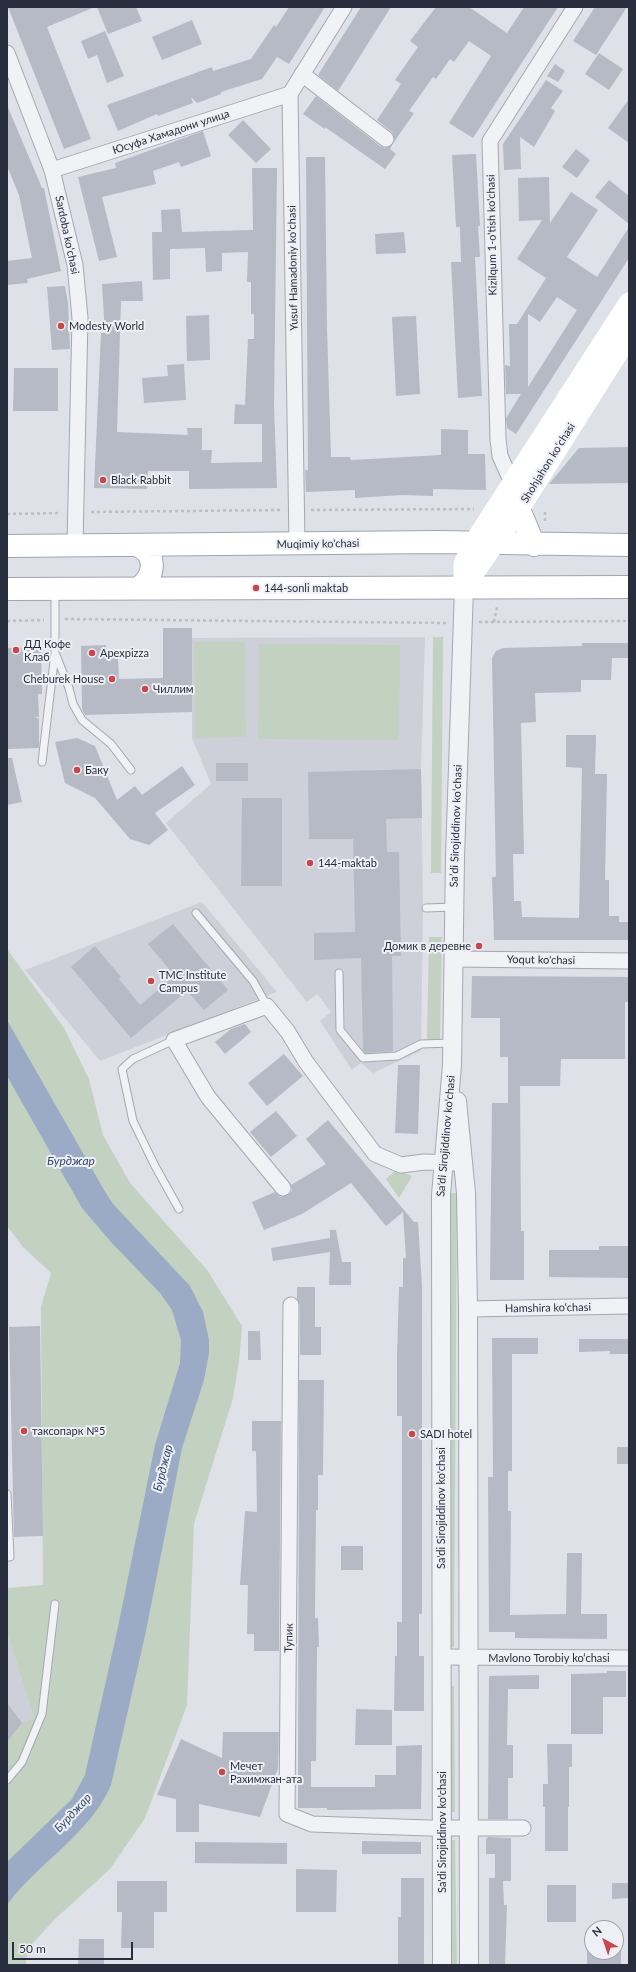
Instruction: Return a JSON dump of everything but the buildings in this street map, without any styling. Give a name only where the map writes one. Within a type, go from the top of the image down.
[{"type":"main road","name":"Shohjahon koʻchasi","points":[[464,587],[474,543],[513,485],[629,303]]},
{"type":"main road","name":"Shohjahon koʻchasi","points":[[474,543],[519,509],[629,335]]},
{"type":"main road","points":[[519,509],[534,545]]},
{"type":"main road","name":"Muqimiy ko'chasi","points":[[7,546],[474,543],[534,545],[629,545]]},
{"type":"main road","points":[[464,587],[464,564],[474,543]]},
{"type":"main road","points":[[137,545],[149,554],[153,566],[148,579],[139,588]]},
{"type":"main road","points":[[7,589],[629,587]]},
{"type":"street","points":[[290,94],[344,7]]},
{"type":"street","name":"Kizilqum 1-o'tish ko'chasi","points":[[513,485],[500,456],[498,439],[490,141],[575,7]]},
{"type":"street","name":"Sardoba koʻchasi","points":[[7,53],[52,170],[75,265],[80,318],[75,546]]},
{"type":"street","points":[[302,74],[386,139]]},
{"type":"street","name":"Юсуфа Хамадони улица","points":[[52,170],[290,94]]},
{"type":"street","name":"Yusuf Hamadoniy koʻchasi","points":[[290,94],[297,544]]},
{"type":"street","name":"Saʼdi Sirojiddinov koʻchasi","points":[[452,1065],[454,907],[464,587]]},
{"type":"street","name":"Yoqut ko'chasi","points":[[453,959],[629,961]]},
{"type":"street","points":[[283,1188],[208,1097],[174,1040],[267,1006],[288,1032],[306,1062],[375,1154],[401,1165],[424,1162],[465,1164]]},
{"type":"street","name":"Sa'di Sirojiddinov ko'chasi","points":[[442,1965],[441,1194],[452,1065]]},
{"type":"street","name":"Sa'di Sirojiddinov ko'chasi","points":[[452,1065],[465,1164],[468,1308],[469,1965]]},
{"type":"street","name":"Тупик","points":[[291,1305],[287,1814],[312,1824],[442,1828]]},
{"type":"street","name":"Hamshira ko‘chasi","points":[[468,1308],[629,1306]]},
{"type":"street","name":"Mavlono Torobiy ko‘chasi","points":[[441,1657],[629,1658]]},
{"type":"street","points":[[442,1828],[523,1828]]},
{"type":"lane","points":[[42,762],[55,653],[55,588]]},
{"type":"lane","points":[[55,653],[69,688],[73,704],[82,720],[112,744],[131,770]]},
{"type":"lane","points":[[426,908],[454,907]]},
{"type":"lane","points":[[196,913],[254,981],[267,1006]]},
{"type":"lane","points":[[339,973],[340,1030],[363,1058],[397,1056],[421,1044],[453,1043]]},
{"type":"lane","points":[[174,1040],[133,1059],[122,1069],[133,1121],[155,1166],[179,1209]]},
{"type":"lane","points":[[7,1494],[10,1557],[7,1557]]},
{"type":"lane","points":[[7,1780],[22,1762],[42,1714],[55,1604]]},
{"type":"path","points":[[7,514],[76,512]]},
{"type":"path","points":[[494,622],[496,607]]},
{"type":"path","points":[[7,621],[54,619],[462,622],[629,621]]},
{"type":"shaded area","name":"144-maktab","points":[[425,637],[421,769],[423,908],[421,1051],[373,1073],[361,1063],[352,1070],[320,1021],[331,1012],[317,994],[307,1002],[166,823],[211,784],[192,738],[192,638]]},
{"type":"shaded area","name":"TMC Institute Campus","points":[[202,902],[277,992],[100,1061],[25,970]]},
{"type":"shaded area","points":[[7,1633],[34,1718],[22,1723],[7,1742]]},
{"type":"green space","points":[[433,637],[443,637],[441,873],[431,873]]},
{"type":"green space","points":[[194,642],[245,642],[246,737],[195,738]]},
{"type":"green space","points":[[259,644],[400,645],[399,740],[258,739]]},
{"type":"green space","points":[[429,937],[442,937],[440,1039],[427,1039]]},
{"type":"green space","points":[[7,949],[64,1028],[89,1079],[103,1135],[130,1183],[207,1270],[242,1326],[239,1361],[233,1398],[194,1524],[187,1705],[145,1818],[110,1869],[54,1920],[32,1944],[26,1958],[26,1965],[7,1965],[7,1742],[22,1723],[34,1718],[7,1633],[7,1588],[43,1585],[41,1307],[51,1273],[23,1247],[7,1226]]},
{"type":"green space","points":[[396,1170],[412,1176],[399,1198],[386,1179]]},
{"type":"green space","points":[[450,1193],[457,1193],[454,1647],[448,1647]]},
{"type":"green space","points":[[449,1686],[454,1686],[455,1812],[449,1812]]},
{"type":"green space","points":[[448,1840],[455,1840],[457,1965],[449,1965]]},
{"type":"water","name":"Бурджар","points":[[7,1020],[113,1204],[190,1286],[203,1312],[209,1340],[209,1353],[204,1380],[182,1448],[146,1631],[111,1785],[102,1803],[77,1834],[33,1875],[7,1905],[7,1862],[72,1799],[85,1775],[118,1627],[155,1445],[180,1363],[181,1340],[172,1310],[160,1293],[111,1242],[82,1208],[7,1076]]},
{"type":"place","name":"Modesty World","points":[[61,326]]},
{"type":"place","name":"Black Rabbit","points":[[103,480]]},
{"type":"place","name":"144-sonli maktab","points":[[256,588]]},
{"type":"place","name":"ДД Кофе Клаб","points":[[16,650]]},
{"type":"place","name":"Apexpizza","points":[[92,653]]},
{"type":"place","name":"Cheburek House","points":[[112,679]]},
{"type":"place","name":"Чиллим","points":[[145,689]]},
{"type":"place","name":"Баку","points":[[77,770]]},
{"type":"place","name":"144-maktab","points":[[310,863]]},
{"type":"place","name":"Домик в деревне","points":[[479,946]]},
{"type":"place","name":"TMC Institute Campus","points":[[151,981]]},
{"type":"place","name":"таксопарк №5","points":[[24,1431]]},
{"type":"place","name":"SADI hotel","points":[[412,1434]]},
{"type":"place","name":"Мечет Рахимжан-ата","points":[[222,1772]]}]
